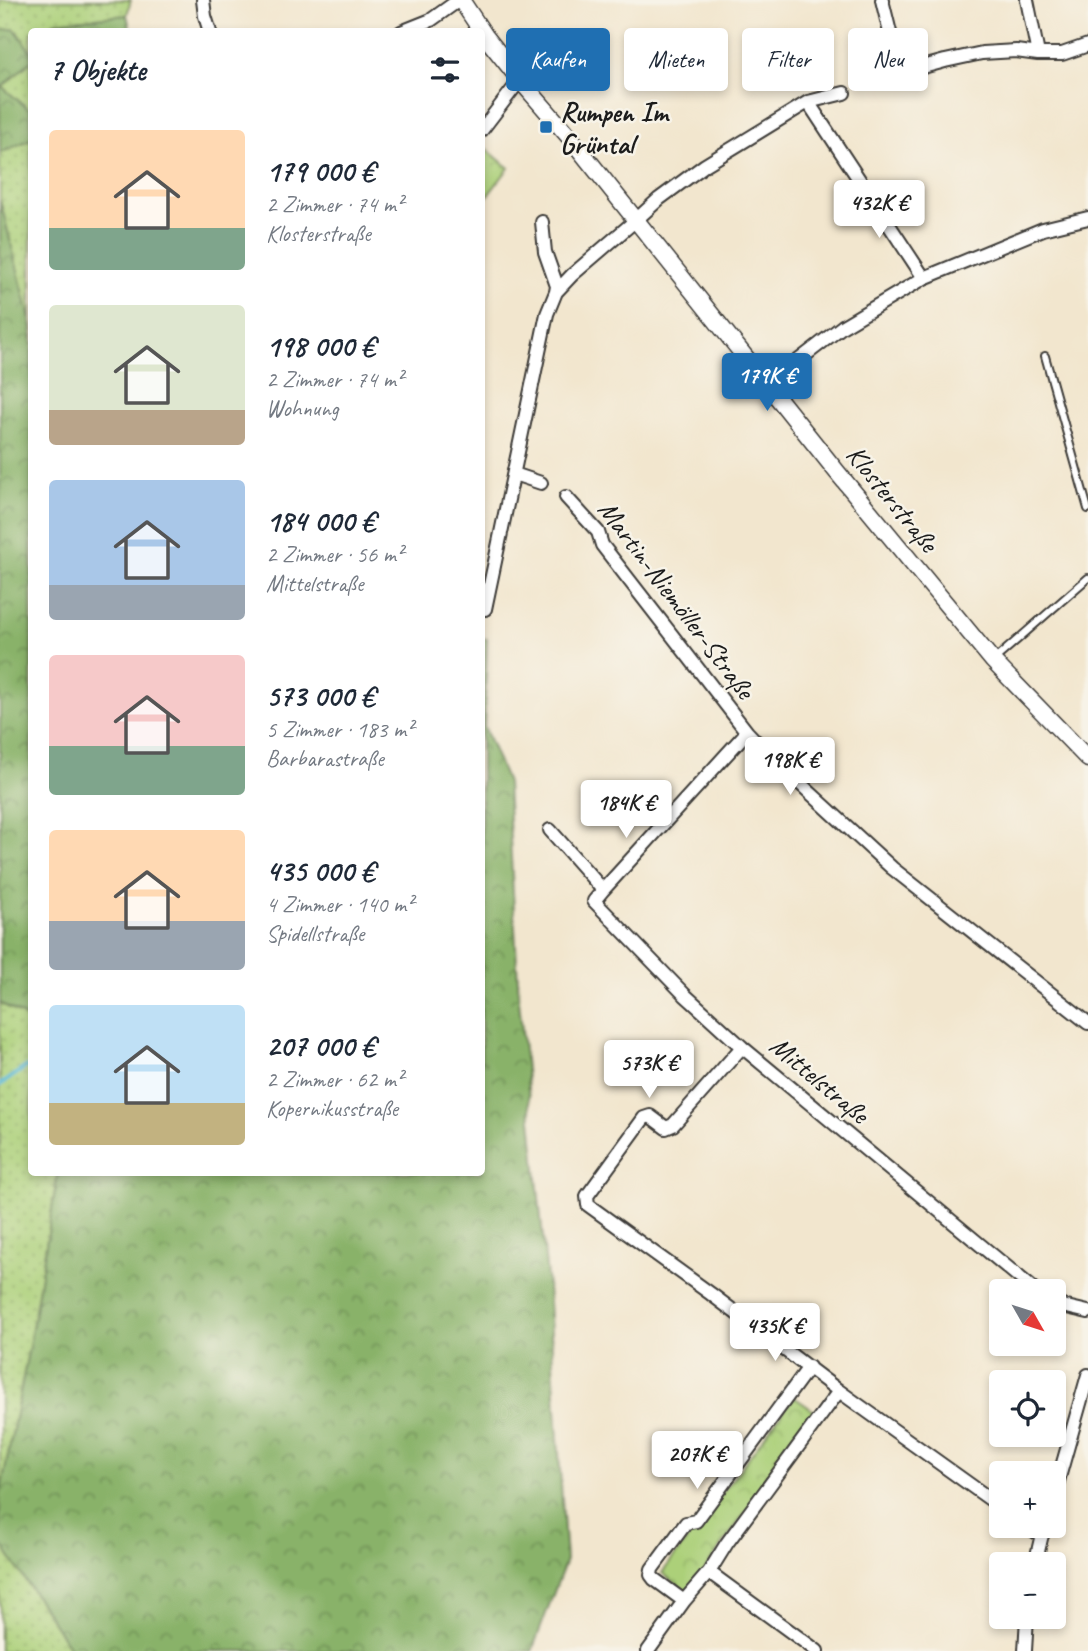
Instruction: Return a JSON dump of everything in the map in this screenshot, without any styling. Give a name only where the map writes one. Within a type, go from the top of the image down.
[{"type":"main road","name":"Klosterstraße","points":[[460,0],[479,28]]},
{"type":"main road","name":"Klosterstraße","points":[[485,36],[506,62]]},
{"type":"main road","name":"Klosterstraße","points":[[529,91],[993,661],[1088,758]]},
{"type":"street","points":[[202,0],[209,28]]},
{"type":"street","points":[[411,28],[431,20],[460,0]]},
{"type":"street","points":[[882,0],[889,28]]},
{"type":"street","points":[[1027,0],[1038,54]]},
{"type":"street","points":[[928,66],[982,53],[1016,51],[1062,54],[1088,45]]},
{"type":"street","points":[[485,126],[512,91]]},
{"type":"street","points":[[556,292],[659,199],[705,165],[808,102],[844,93]]},
{"type":"street","points":[[808,102],[923,278]]},
{"type":"street","points":[[768,384],[843,326],[923,278],[1043,229],[1088,218]]},
{"type":"street","points":[[485,609],[547,314],[557,286],[545,252],[542,222]]},
{"type":"street","points":[[514,474],[541,483]]},
{"type":"street","name":"Martin-Niemöller-Straße","points":[[566,497],[598,532],[603,545],[747,732],[767,753],[892,868],[1088,1023]]},
{"type":"street","name":"Martin-Niemöller-Straße","points":[[603,890],[747,732]]},
{"type":"street","name":"Mittelstraße","points":[[550,830],[603,890],[594,901],[685,995],[742,1047],[1021,1279]]},
{"type":"street","points":[[742,1047],[673,1125],[666,1128],[650,1116],[644,1118],[587,1196],[588,1205],[838,1391],[989,1498]]},
{"type":"street","points":[[1066,1307],[1088,1312]]},
{"type":"street","points":[[684,1601],[654,1579],[651,1575],[653,1569],[686,1523],[696,1521],[808,1367]]},
{"type":"street","points":[[1063,1461],[1088,1375]]},
{"type":"street","points":[[648,1651],[709,1572],[727,1543],[838,1391]]},
{"type":"street","points":[[709,1572],[817,1651]]},
{"type":"street","points":[[1025,1651],[1026,1629]]},
{"type":"lane","points":[[1045,355],[1088,509]]},
{"type":"lane","points":[[993,661],[1088,578]]},
{"type":"green space","points":[[0,0],[131,0],[127,15],[55,22],[56,28],[28,28],[28,48],[15,30],[0,30]]},
{"type":"green space","points":[[127,15],[130,28],[56,28],[54,22]]},
{"type":"green space","points":[[15,29],[28,48],[28,64],[2,87],[28,108],[28,140],[0,153],[0,30]]},
{"type":"green space","points":[[28,64],[28,108],[2,87]]},
{"type":"green space","points":[[28,140],[28,313],[0,200],[0,153]]},
{"type":"green space","points":[[485,148],[509,168],[485,199]]},
{"type":"green space","points":[[0,200],[28,310],[28,1018],[0,1003]]},
{"type":"green space","points":[[485,639],[487,639],[485,697]]},
{"type":"green space","points":[[485,728],[507,783],[519,1000],[548,1287],[566,1560],[532,1651],[72,1651],[0,1542],[0,1496],[29,1347],[58,1176],[485,1176]]},
{"type":"green space","points":[[0,1003],[28,1018],[28,1176],[58,1176],[29,1347],[0,1496]]},
{"type":"green space","points":[[794,1397],[817,1413],[688,1593],[662,1573]]},
{"type":"green space","points":[[0,1542],[72,1651],[0,1651]]},
{"type":"waterway","points":[[0,1085],[26,1067]]},
{"type":"place","name":"Rumpen Im Grüntal","points":[[546,127]]}]
